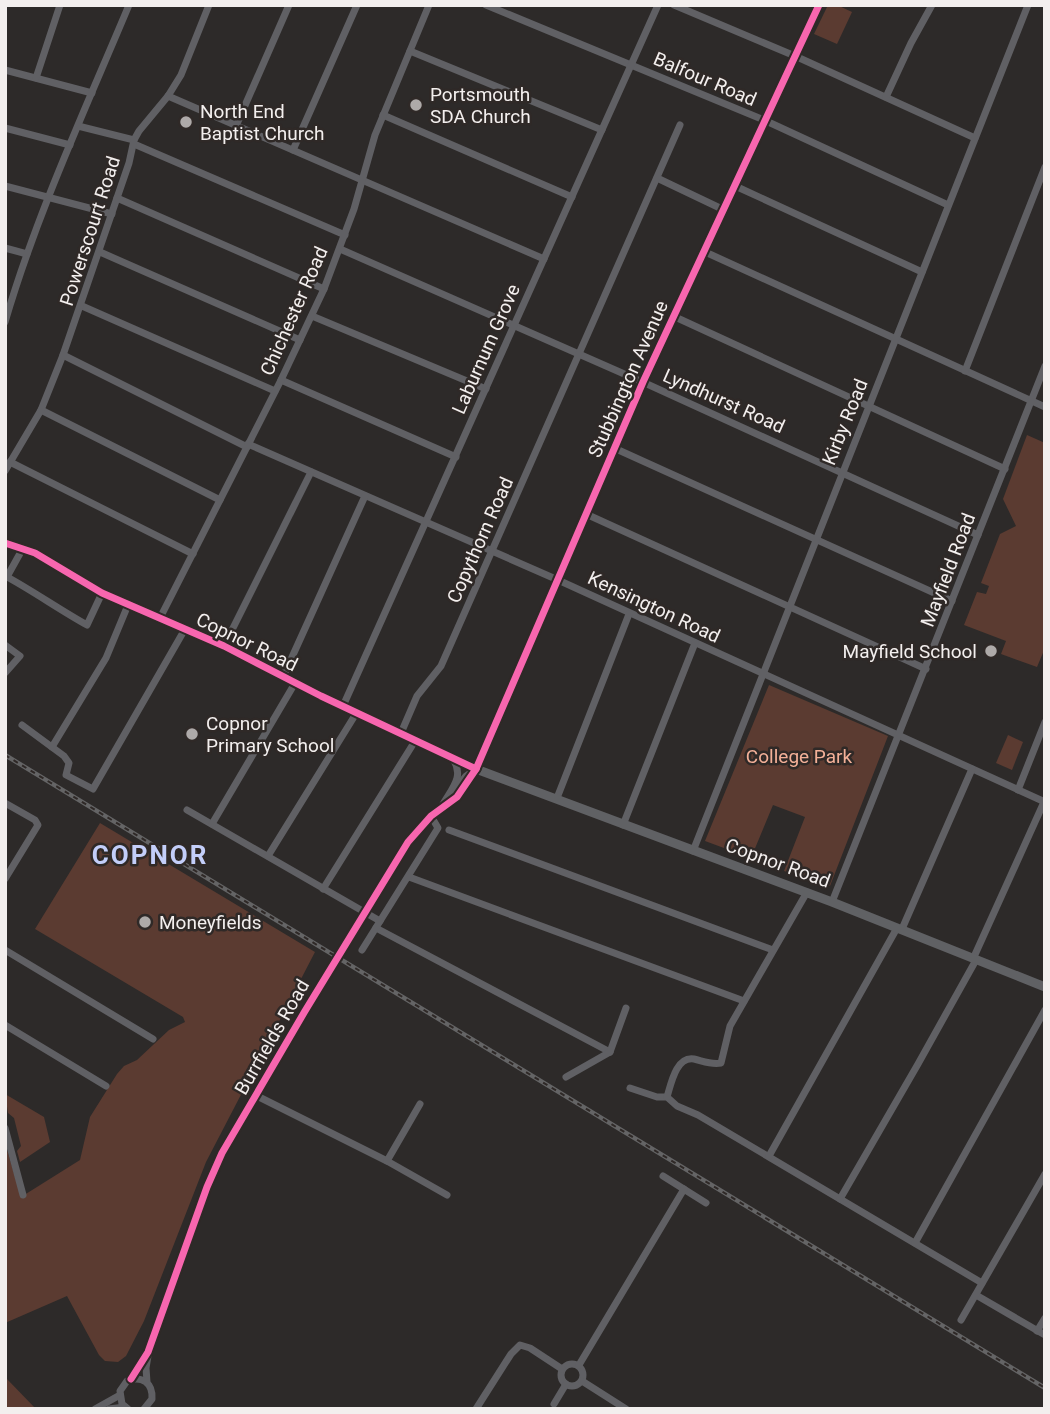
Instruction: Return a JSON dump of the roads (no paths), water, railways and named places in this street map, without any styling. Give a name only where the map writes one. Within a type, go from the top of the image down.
[{"type":"main road","name":"Copnor Road","points":[[5,543],[46,559],[102,593],[223,646],[295,684],[476,769],[807,892],[1044,986]]},
{"type":"street","points":[[36,78],[60,5]]},
{"type":"street","points":[[5,322],[47,197],[129,5]]},
{"type":"street","name":"Powerscourt Road","points":[[5,471],[41,410],[63,355],[100,252],[134,142],[145,122],[181,75],[209,5]]},
{"type":"street","points":[[236,126],[289,5]]},
{"type":"street","points":[[293,150],[356,5]]},
{"type":"street","name":"Chichester Road","points":[[160,618],[281,380],[324,289],[345,236],[375,135],[429,5]]},
{"type":"street","name":"Balfour Road","points":[[486,5],[764,120],[948,205]]},
{"type":"street","name":"Laburnum Grove","points":[[343,706],[658,5]]},
{"type":"street","points":[[674,5],[795,56],[975,138]]},
{"type":"street","name":"Stubbington Avenue","points":[[476,769],[643,382],[819,5]]},
{"type":"street","points":[[886,97],[932,5]]},
{"type":"street","name":"Kirby Road","points":[[693,851],[1028,5]]},
{"type":"street","points":[[410,51],[602,130]]},
{"type":"street","points":[[5,70],[92,93]]},
{"type":"street","points":[[167,96],[544,259]]},
{"type":"street","points":[[383,115],[572,197]]},
{"type":"street","name":"Copythorn Road","points":[[401,733],[417,696],[441,666],[680,125]]},
{"type":"street","points":[[78,126],[134,142],[345,236]]},
{"type":"street","points":[[5,128],[70,145]]},
{"type":"street","points":[[965,371],[1045,167]]},
{"type":"street","points":[[657,178],[722,209]]},
{"type":"street","points":[[5,186],[112,214]]},
{"type":"street","points":[[733,186],[922,272]]},
{"type":"street","points":[[117,198],[324,289]]},
{"type":"street","points":[[5,248],[27,254]]},
{"type":"street","name":"Lyndhurst Road","points":[[340,249],[643,382],[978,535]]},
{"type":"street","points":[[703,251],[1045,407]]},
{"type":"street","points":[[100,252],[300,340]]},
{"type":"street","points":[[82,306],[275,391]]},
{"type":"street","points":[[312,316],[486,389]]},
{"type":"street","points":[[673,316],[1005,469]]},
{"type":"street","name":"Kensington Road","points":[[63,355],[248,445],[558,580],[1044,802]]},
{"type":"street","name":"Mayfield Road","points":[[832,902],[1045,366]]},
{"type":"street","points":[[281,380],[456,457]]},
{"type":"street","points":[[41,410],[220,500]]},
{"type":"street","points":[[614,448],[952,601]]},
{"type":"street","points":[[10,462],[192,554]]},
{"type":"street","points":[[223,646],[311,472]]},
{"type":"street","points":[[283,677],[365,496]]},
{"type":"street","points":[[586,514],[926,669]]},
{"type":"street","points":[[23,548],[8,575],[9,578],[87,625],[102,593]]},
{"type":"street","points":[[52,747],[106,658],[128,605]]},
{"type":"street","points":[[557,798],[629,614]]},
{"type":"street","points":[[22,725],[67,760],[66,775],[90,789],[95,787],[185,629]]},
{"type":"street","points":[[623,825],[695,643]]},
{"type":"street","points":[[5,645],[20,656],[5,673]]},
{"type":"street","points":[[212,824],[295,684]]},
{"type":"street","points":[[268,856],[356,712]]},
{"type":"street","points":[[1018,790],[1045,722]]},
{"type":"street","points":[[323,888],[415,741]]},
{"type":"street","name":"Burrfields Road","points":[[441,807],[459,775],[458,766],[453,759]]},
{"type":"street","name":"Burrfields Road","points":[[120,1395],[124,1384],[131,1379],[148,1352],[207,1187],[222,1153],[304,1011],[408,842],[431,816],[457,797],[476,769]]},
{"type":"street","points":[[769,1156],[899,929],[972,769]]},
{"type":"street","points":[[840,1199],[924,1054],[974,959],[1044,802]]},
{"type":"street","points":[[5,803],[35,820],[38,825],[6,876]]},
{"type":"street","points":[[187,810],[323,888],[378,925],[610,1052]]},
{"type":"street","points":[[362,950],[438,828],[431,816]]},
{"type":"street","points":[[449,830],[773,950]]},
{"type":"street","points":[[409,877],[744,1001]]},
{"type":"street","points":[[667,1097],[682,1062],[691,1059],[721,1063],[728,1031],[807,892]]},
{"type":"street","points":[[5,950],[153,1039]]},
{"type":"street","points":[[566,1077],[610,1052],[626,1008]]},
{"type":"street","points":[[915,1243],[1045,1010]]},
{"type":"street","points":[[5,1025],[106,1086]]},
{"type":"street","points":[[630,1088],[657,1097],[667,1097],[677,1106],[698,1115],[769,1156],[982,1283]]},
{"type":"street","points":[[255,1095],[387,1161],[447,1195]]},
{"type":"street","points":[[387,1161],[420,1104]]},
{"type":"street","points":[[5,1128],[23,1195]]},
{"type":"street","points":[[961,1320],[1045,1174]]},
{"type":"street","points":[[663,1176],[706,1203]]},
{"type":"street","points":[[579,1365],[684,1189]]},
{"type":"street","points":[[976,1295],[1041,1333],[1045,1318]]},
{"type":"street","points":[[477,1409],[511,1354],[520,1345],[530,1348],[562,1369]]},
{"type":"street","name":"Burrfields Road","points":[[144,1409],[152,1394],[147,1382],[148,1352]]},
{"type":"street","points":[[579,1365],[568,1364],[562,1369],[561,1377],[566,1384],[576,1385],[582,1381]]},
{"type":"street","points":[[579,1365],[583,1371],[582,1381]]},
{"type":"street","points":[[131,1379],[147,1382]]},
{"type":"street","points":[[582,1381],[626,1409]]},
{"type":"street","points":[[554,1404],[566,1384]]},
{"type":"street","points":[[95,1409],[120,1395],[127,1408],[109,1409]]},
{"type":"railway","points":[[5,755],[1045,1388]]},
{"type":"place","name":"Portsmouth SDA Church","points":[[416,105]]},
{"type":"place","name":"North End Baptist Church","points":[[186,122]]},
{"type":"place","name":"Mayfield School","points":[[991,651]]},
{"type":"place","name":"Copnor Primary School","points":[[192,734]]},
{"type":"place","name":"Moneyfields","points":[[145,922]]},
{"type":"district","name":"COPNOR","points":[[150,855]]},
{"type":"park label","name":"College Park","points":[[799,756]]}]
